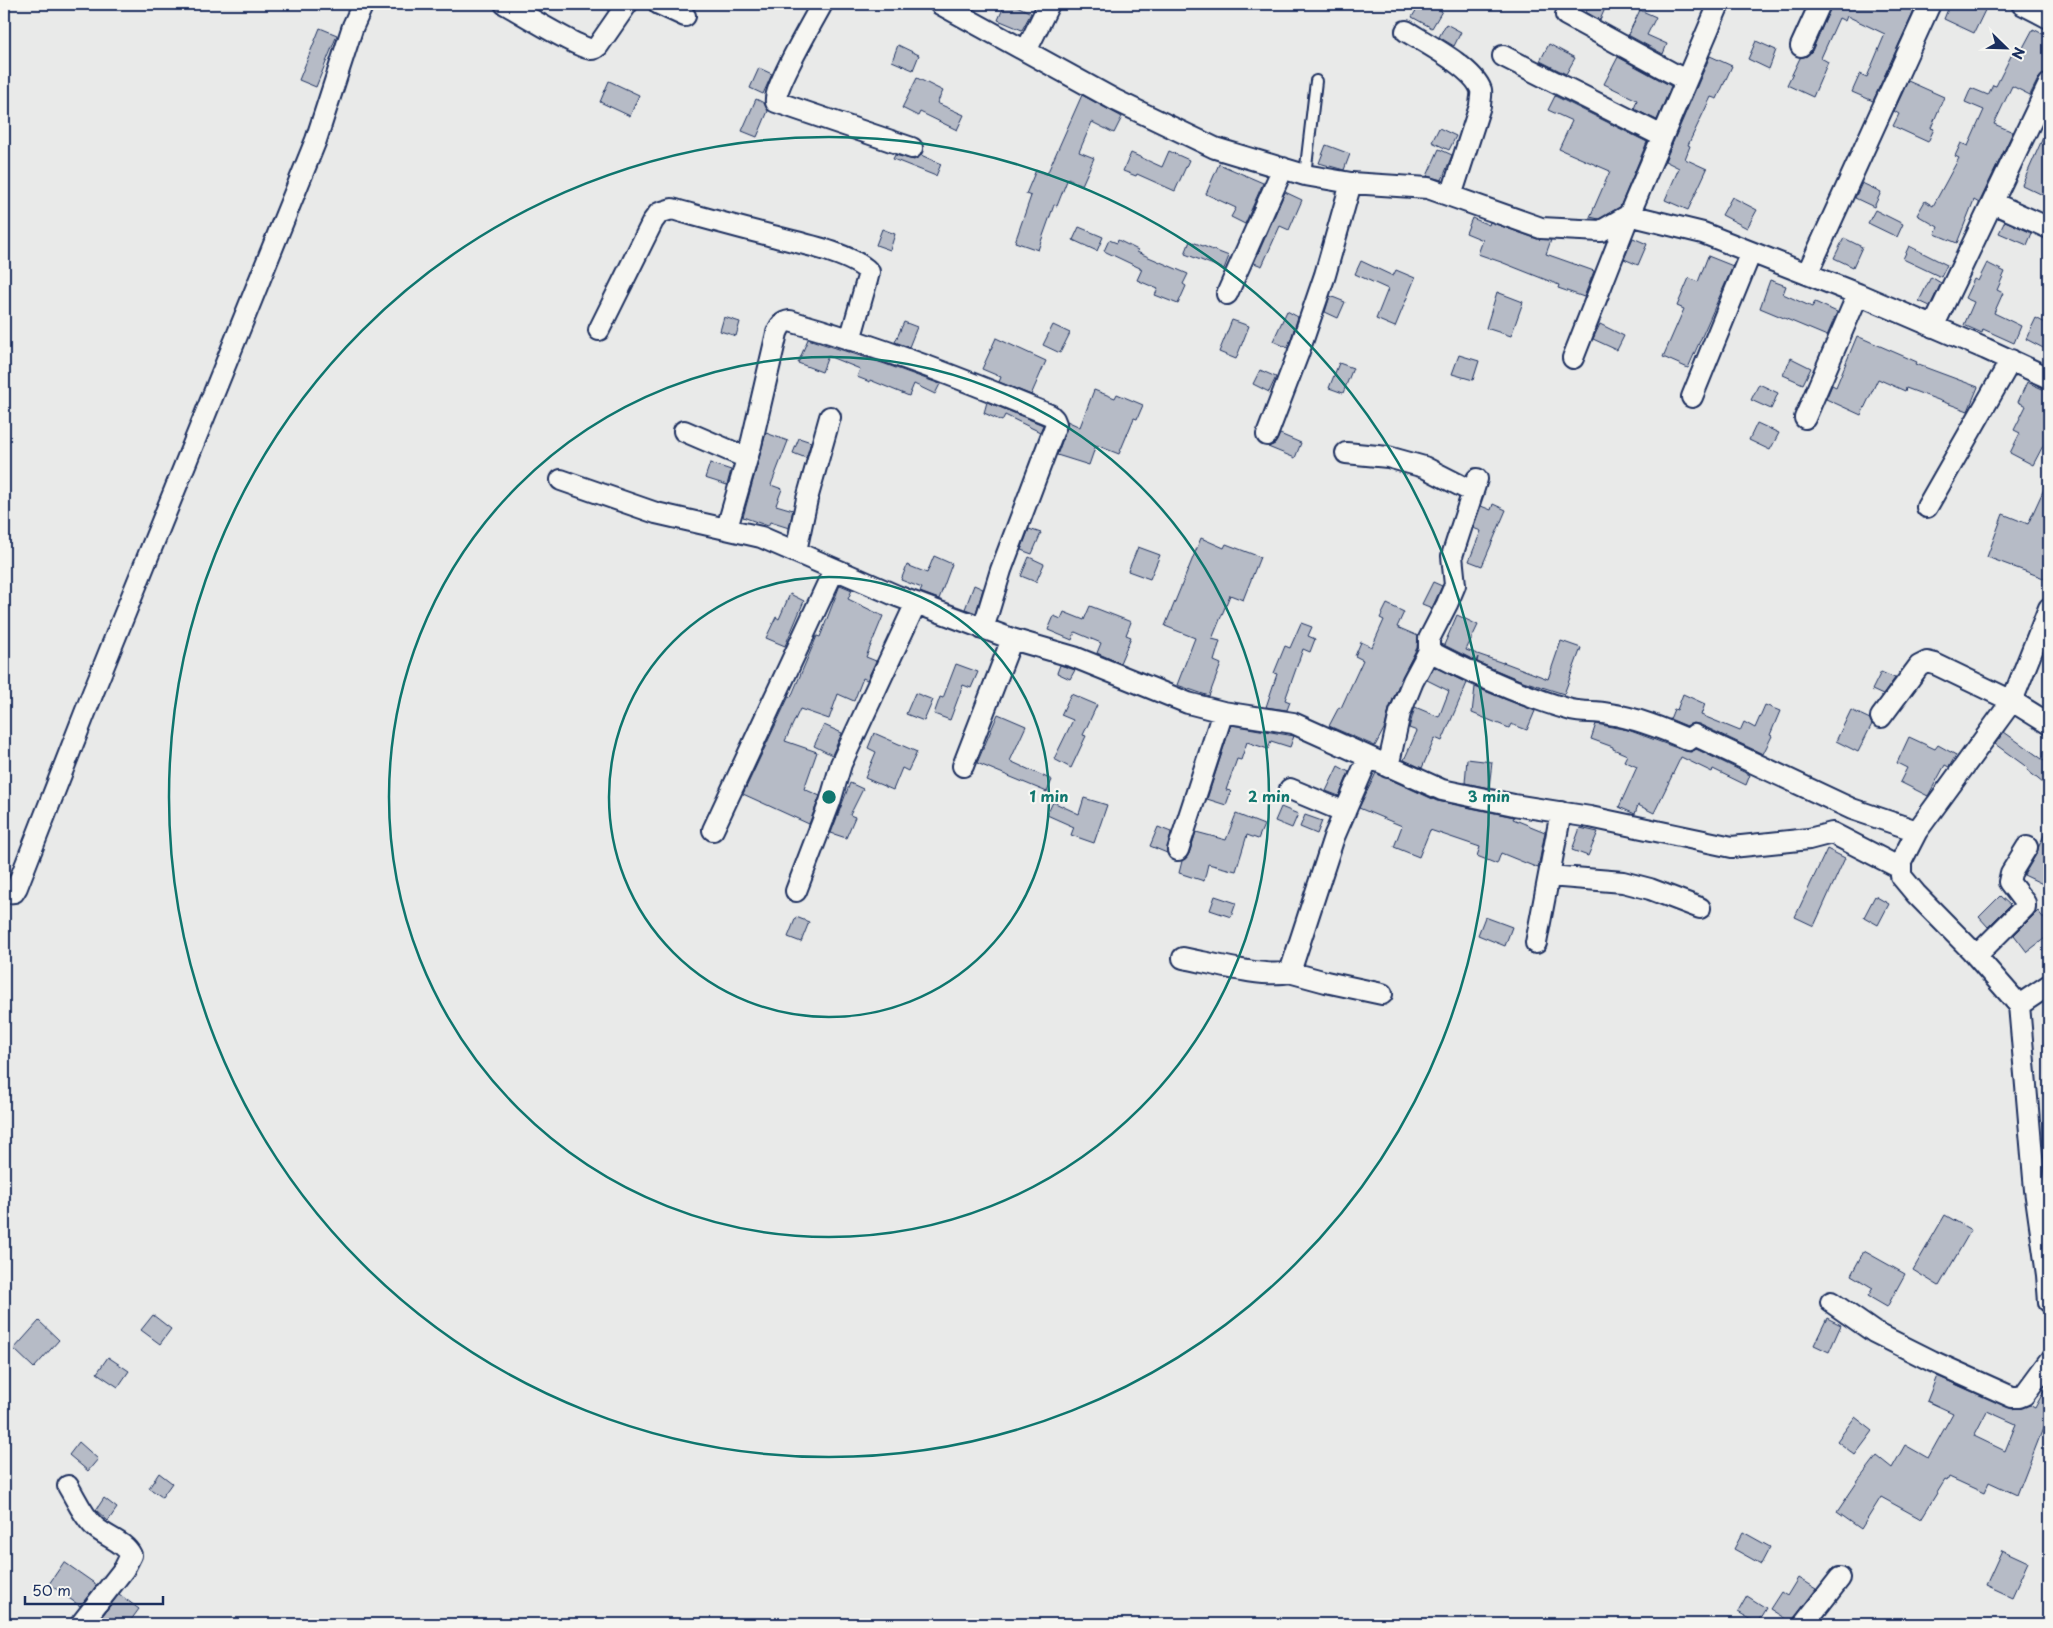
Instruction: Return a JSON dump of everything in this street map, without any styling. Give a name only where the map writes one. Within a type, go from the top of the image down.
[{"type":"street","points":[[4,893],[14,892],[17,887],[92,695],[312,149],[353,26],[363,4]]},
{"type":"street","points":[[505,4],[572,41],[589,49],[594,49],[627,4]]},
{"type":"street","points":[[659,4],[685,16]]},
{"type":"street","points":[[822,4],[786,72],[775,97],[776,102],[912,148]]},
{"type":"street","points":[[1026,51],[1049,4]]},
{"type":"street","points":[[1573,358],[1629,215],[1718,4]]},
{"type":"street","points":[[1801,46],[1820,4]]},
{"type":"street","points":[[1807,274],[1930,4]]},
{"type":"street","points":[[2022,4],[2049,18]]},
{"type":"street","points":[[945,5],[1115,100],[1215,148],[1305,176],[1351,183],[1428,188],[1541,228],[1601,231],[1629,215],[1703,233],[1858,294],[2049,378]]},
{"type":"street","points":[[1566,15],[1685,80]]},
{"type":"street","points":[[1406,31],[1462,68],[1474,78],[1481,91],[1480,106],[1451,196]]},
{"type":"street","points":[[1503,56],[1662,136]]},
{"type":"street","points":[[1934,327],[2049,84]]},
{"type":"street","points":[[1227,294],[1283,168]]},
{"type":"street","points":[[1267,435],[1322,284],[1351,183]]},
{"type":"street","points":[[1993,203],[2049,228]]},
{"type":"street","points":[[599,330],[654,221],[660,213],[672,209],[814,247],[852,260],[863,266],[869,272],[868,280],[850,340]]},
{"type":"street","points":[[1692,397],[1751,252]]},
{"type":"street","points":[[1805,418],[1858,294]]},
{"type":"street","points":[[727,528],[747,458],[780,325],[784,322],[790,322],[850,340],[967,381],[1054,419],[1056,424],[1001,570],[983,629]]},
{"type":"street","points":[[1928,507],[2011,360]]},
{"type":"street","points":[[796,551],[807,499],[830,416]]},
{"type":"street","points":[[684,432],[747,458]]},
{"type":"street","points":[[1346,453],[1388,457],[1424,467],[1475,485],[1452,556],[1455,585],[1429,639],[1429,651],[1413,681],[1400,713],[1388,767]]},
{"type":"street","points":[[561,480],[656,513],[761,537],[796,551],[834,570],[916,603],[1012,639],[1074,657],[1188,703],[1223,712],[1293,723],[1442,790],[1514,805],[1590,817],[1732,847],[1809,839],[1832,833],[1900,868]]},
{"type":"street","points":[[713,830],[834,570]]},
{"type":"street","points":[[796,891],[830,802],[840,764],[916,603]]},
{"type":"street","points":[[2049,608],[2012,702],[1917,831],[1900,868],[1901,876],[1916,894],[1976,956],[2019,1005],[2028,1119],[2046,1239],[2049,1302]]},
{"type":"street","points":[[963,766],[1012,639]]},
{"type":"street","points":[[1429,651],[1455,665],[1573,711],[1610,714],[1661,728],[1689,740],[1694,735],[1852,809],[1917,831]]},
{"type":"street","points":[[1881,717],[1918,666],[1927,662],[1935,664],[2012,702],[2049,724]]},
{"type":"street","points":[[1178,850],[1223,712]]},
{"type":"street","points":[[1289,972],[1334,837],[1368,758]]},
{"type":"street","points":[[1290,789],[1345,812]]},
{"type":"street","points":[[1536,943],[1561,812]]},
{"type":"street","points":[[1976,956],[2025,907],[2025,903],[2009,882],[2011,873],[2026,847]]},
{"type":"street","points":[[1549,876],[1623,882],[1650,889],[1700,908]]},
{"type":"street","points":[[1183,958],[1261,972],[1280,974],[1289,972],[1382,994]]},
{"type":"street","points":[[2019,1005],[2049,985]]},
{"type":"street","points":[[1831,1302],[1874,1332],[1932,1361],[2012,1397],[2024,1395],[2049,1361]]},
{"type":"street","points":[[68,1486],[94,1526],[105,1535],[122,1544],[131,1555],[124,1569],[81,1624]]},
{"type":"street","points":[[1804,1624],[1840,1578]]},
{"type":"lane","points":[[1305,176],[1316,81]]},
{"type":"building","points":[[1005,4],[1013,4],[1031,13],[1022,30],[998,20]]},
{"type":"building","points":[[1420,4],[1428,4],[1442,11],[1432,28],[1412,17]]},
{"type":"building","points":[[1590,4],[1607,4],[1600,20],[1586,12]]},
{"type":"building","points":[[1832,4],[1896,4],[1914,11],[1873,101],[1852,92],[1860,74],[1867,77],[1885,34],[1847,16],[1845,21],[1839,18],[1821,58],[1828,62],[1813,97],[1787,85],[1800,58],[1807,56],[1812,51]]},
{"type":"building","points":[[1950,4],[1988,4],[1974,33],[1944,19]]},
{"type":"building","points":[[1640,10],[1656,17],[1647,35],[1667,44],[1663,54],[1628,35]]},
{"type":"building","points":[[1446,24],[1461,32],[1454,46],[1439,37]]},
{"type":"building","points":[[320,28],[337,35],[316,87],[299,80]]},
{"type":"building","points":[[2033,29],[2049,37],[2049,64],[2045,73],[2038,79],[2030,95],[2012,86],[1994,124],[2013,132],[1979,203],[1974,200],[1957,243],[1935,234],[1938,227],[1917,215],[1925,201],[1933,206],[1959,158],[1955,156],[1961,143],[1968,146],[1984,110],[1965,102],[1971,88],[1988,95],[1993,85],[1996,86],[2012,54],[2018,57]]},
{"type":"building","points":[[1756,41],[1776,50],[1769,69],[1748,59]]},
{"type":"building","points":[[1549,44],[1575,58],[1566,74],[1540,61]]},
{"type":"building","points":[[898,45],[919,55],[913,70],[892,61]]},
{"type":"building","points":[[1710,56],[1732,66],[1717,99],[1711,97],[1688,145],[1690,146],[1685,159],[1707,169],[1688,210],[1665,200],[1679,168],[1665,161]]},
{"type":"building","points":[[1618,57],[1671,86],[1657,120],[1634,109],[1637,100],[1604,84]]},
{"type":"building","points":[[759,68],[772,74],[763,94],[750,88]]},
{"type":"building","points":[[917,78],[943,91],[937,103],[964,115],[957,130],[920,112],[918,116],[902,108]]},
{"type":"building","points":[[609,81],[639,95],[630,116],[600,102]]},
{"type":"building","points":[[1908,81],[1944,97],[1931,128],[1934,129],[1928,142],[1893,126],[1899,114],[1894,111]]},
{"type":"building","points":[[1082,95],[1122,117],[1114,133],[1092,122],[1079,152],[1094,158],[1082,185],[1068,178],[1057,206],[1054,205],[1038,250],[1015,242],[1031,196],[1026,194],[1036,170],[1047,174]]},
{"type":"building","points":[[1555,96],[1647,142],[1620,207],[1599,219],[1590,217],[1610,171],[1559,149],[1572,121],[1548,110]]},
{"type":"building","points":[[756,99],[764,103],[768,111],[757,137],[742,131]]},
{"type":"building","points":[[2049,124],[2049,198],[2022,185]]},
{"type":"building","points":[[1439,128],[1456,136],[1449,150],[1432,142]]},
{"type":"building","points":[[1326,145],[1350,154],[1344,170],[1319,163]]},
{"type":"building","points":[[1439,149],[1452,155],[1442,180],[1427,176]]},
{"type":"building","points":[[1169,151],[1189,160],[1175,191],[1137,174],[1136,176],[1123,171],[1131,153],[1162,167]]},
{"type":"building","points":[[895,155],[914,160],[921,155],[941,164],[936,176],[893,159]]},
{"type":"building","points":[[1219,164],[1263,183],[1245,224],[1231,217],[1236,208],[1206,194]]},
{"type":"building","points":[[1862,183],[1881,192],[1874,207],[1855,198]]},
{"type":"building","points":[[1285,192],[1302,200],[1289,230],[1280,226],[1262,266],[1254,263]]},
{"type":"building","points":[[1732,197],[1757,210],[1747,228],[1722,215]]},
{"type":"building","points":[[1875,210],[1903,224],[1897,237],[1868,223]]},
{"type":"building","points":[[1472,218],[1489,225],[1490,222],[1537,239],[1551,240],[1546,254],[1594,271],[1584,297],[1558,288],[1559,285],[1478,254],[1483,240],[1466,233]]},
{"type":"building","points":[[2005,221],[2032,233],[2027,245],[1999,233]]},
{"type":"building","points":[[1079,227],[1103,237],[1097,251],[1073,240]]},
{"type":"building","points":[[882,229],[895,234],[890,250],[876,245]]},
{"type":"building","points":[[1633,238],[1647,244],[1638,265],[1624,259]]},
{"type":"building","points":[[1844,238],[1862,247],[1853,267],[1834,258]]},
{"type":"building","points":[[1109,240],[1117,243],[1118,240],[1138,250],[1137,252],[1188,274],[1183,284],[1186,286],[1178,304],[1155,295],[1158,289],[1137,280],[1142,269],[1104,251]]},
{"type":"building","points":[[1190,241],[1229,256],[1224,269],[1185,254]]},
{"type":"building","points":[[1909,246],[1947,265],[1941,277],[1903,259]]},
{"type":"building","points":[[1708,256],[1733,266],[1688,368],[1663,357],[1684,309],[1677,306],[1689,278],[1698,282]]},
{"type":"building","points":[[1361,261],[1393,276],[1396,270],[1415,278],[1395,327],[1376,319],[1388,289],[1355,274]]},
{"type":"building","points":[[1987,263],[2005,272],[1997,290],[2003,293],[1994,313],[2021,326],[2014,343],[1983,329],[1982,333],[1964,325],[1974,302],[1965,298],[1974,279],[1978,281]]},
{"type":"building","points":[[1931,277],[1941,283],[1930,306],[1919,301]]},
{"type":"building","points":[[1770,280],[1786,286],[1783,294],[1812,307],[1815,302],[1837,312],[1827,336],[1760,308]]},
{"type":"building","points":[[1497,292],[1523,302],[1511,336],[1486,328]]},
{"type":"building","points":[[1330,296],[1345,302],[1338,318],[1325,312]]},
{"type":"building","points":[[1287,311],[1298,317],[1288,348],[1273,341]]},
{"type":"building","points":[[724,317],[740,322],[736,336],[720,331]]},
{"type":"building","points":[[2036,318],[2049,325],[2049,351],[2026,339]]},
{"type":"building","points":[[1232,320],[1249,326],[1236,359],[1219,352]]},
{"type":"building","points":[[904,322],[917,327],[909,347],[895,342]]},
{"type":"building","points":[[1600,324],[1624,336],[1617,350],[1593,339]]},
{"type":"building","points":[[1053,325],[1070,333],[1060,353],[1043,345]]},
{"type":"building","points":[[1857,336],[1917,362],[1916,364],[1978,387],[1968,411],[1906,388],[1905,391],[1878,379],[1861,415],[1826,399],[1832,385],[1836,387]]},
{"type":"building","points":[[996,338],[1046,361],[1031,395],[999,382],[1001,377],[982,369]]},
{"type":"building","points":[[808,339],[940,384],[935,394],[914,384],[909,396],[870,380],[870,382],[857,377],[860,369],[828,356],[822,372],[798,363]]},
{"type":"building","points":[[1459,355],[1479,361],[1473,380],[1452,374]]},
{"type":"building","points":[[1791,358],[1811,368],[1803,384],[1783,375]]},
{"type":"building","points":[[1339,363],[1353,368],[1343,393],[1329,388]]},
{"type":"building","points":[[1260,370],[1276,377],[1269,392],[1253,384]]},
{"type":"building","points":[[2027,382],[2049,392],[2049,444],[2045,442],[2033,465],[2010,453],[2020,433],[2014,430],[2026,406],[2018,402]]},
{"type":"building","points":[[1759,384],[1778,393],[1771,409],[1751,400]]},
{"type":"building","points":[[1094,390],[1115,398],[1117,394],[1143,405],[1137,419],[1134,418],[1119,454],[1096,445],[1089,465],[1057,455],[1067,428],[1067,421],[1080,427]]},
{"type":"building","points":[[987,402],[1043,425],[1040,432],[1005,415],[1002,421],[984,413]]},
{"type":"building","points":[[1757,423],[1779,433],[1770,450],[1749,440]]},
{"type":"building","points":[[766,433],[788,441],[771,485],[782,489],[776,505],[793,510],[789,528],[770,522],[768,526],[743,517]]},
{"type":"building","points":[[1280,434],[1301,443],[1295,458],[1268,447],[1275,444]]},
{"type":"building","points":[[799,438],[811,442],[806,458],[793,453]]},
{"type":"building","points":[[710,463],[731,470],[727,485],[705,478]]},
{"type":"building","points":[[2049,478],[2049,580],[1987,557],[2003,514],[2028,524]]},
{"type":"building","points":[[1493,504],[1506,510],[1482,566],[1469,561],[1481,531],[1473,528],[1481,506],[1491,510]]},
{"type":"building","points":[[1029,529],[1041,533],[1032,554],[1021,550]]},
{"type":"building","points":[[1201,538],[1224,548],[1226,544],[1260,557],[1243,600],[1230,595],[1212,639],[1220,641],[1214,661],[1221,664],[1209,696],[1177,685],[1195,638],[1165,626]]},
{"type":"building","points":[[1138,547],[1160,555],[1150,579],[1128,571]]},
{"type":"building","points":[[934,556],[952,564],[939,599],[920,592],[922,588],[901,580],[907,565],[927,573]]},
{"type":"building","points":[[1029,557],[1044,564],[1036,582],[1021,576]]},
{"type":"building","points":[[1433,582],[1442,586],[1432,608],[1422,604]]},
{"type":"building","points":[[840,585],[852,590],[848,599],[883,616],[866,657],[876,661],[867,680],[863,678],[854,701],[838,694],[829,719],[800,709],[785,741],[817,752],[804,789],[820,796],[809,824],[743,794],[789,696],[791,697],[817,636],[820,637]]},
{"type":"building","points":[[974,585],[983,589],[976,613],[965,609]]},
{"type":"building","points":[[790,594],[804,601],[785,646],[766,638],[776,617],[779,619]]},
{"type":"building","points":[[1387,604],[1404,612],[1397,627],[1418,636],[1417,648],[1402,677],[1389,709],[1385,727],[1375,746],[1329,726],[1339,707],[1341,708],[1363,660],[1355,656],[1361,642],[1372,647],[1384,620],[1380,618]]},
{"type":"building","points":[[1090,606],[1131,622],[1126,635],[1131,637],[1120,663],[1097,653],[1101,643],[1075,632],[1072,640],[1048,630],[1054,616],[1061,619],[1064,612],[1084,620]]},
{"type":"building","points":[[1457,615],[1478,625],[1466,650],[1548,679],[1561,641],[1581,648],[1564,694],[1520,680],[1477,662],[1478,657],[1476,661],[1444,645]]},
{"type":"building","points":[[1301,623],[1312,627],[1308,636],[1315,639],[1310,652],[1303,649],[1285,700],[1290,702],[1287,710],[1266,707],[1277,674],[1274,673],[1285,646],[1290,648]]},
{"type":"building","points":[[956,664],[978,672],[971,688],[963,685],[950,720],[934,714],[940,697],[943,698]]},
{"type":"building","points":[[1060,665],[1075,670],[1070,679],[1057,673]]},
{"type":"building","points":[[1434,667],[1467,683],[1442,741],[1435,738],[1422,768],[1404,760],[1417,731],[1409,728],[1415,707],[1439,717],[1449,691],[1427,680]]},
{"type":"building","points":[[1881,672],[1895,678],[1883,695],[1872,690]]},
{"type":"building","points":[[1475,687],[1535,711],[1527,730],[1511,724],[1509,728],[1472,713]]},
{"type":"building","points":[[915,693],[933,700],[924,721],[906,714]]},
{"type":"building","points":[[1071,694],[1097,705],[1083,735],[1086,736],[1071,768],[1054,759],[1073,720],[1061,715]]},
{"type":"building","points":[[1683,694],[1705,704],[1701,715],[1740,731],[1744,722],[1755,728],[1765,705],[1780,711],[1770,735],[1772,736],[1763,754],[1699,724],[1693,723],[1687,726],[1670,719],[1674,709],[1677,710]]},
{"type":"building","points":[[1851,710],[1870,719],[1872,724],[1858,752],[1836,741]]},
{"type":"building","points":[[998,714],[1026,726],[1010,761],[1052,780],[1047,792],[977,763]]},
{"type":"building","points":[[1596,724],[1628,730],[1685,751],[1691,752],[1696,749],[1750,775],[1746,785],[1713,769],[1712,772],[1681,757],[1654,813],[1638,805],[1635,814],[1619,807],[1637,767],[1624,761],[1627,755],[1613,749],[1613,747],[1591,739]]},
{"type":"building","points":[[824,725],[842,733],[832,755],[814,746]]},
{"type":"building","points":[[1231,725],[1294,736],[1290,747],[1271,741],[1268,749],[1247,742],[1241,760],[1237,759],[1226,790],[1231,791],[1226,805],[1207,799]]},
{"type":"building","points":[[2004,732],[2049,764],[2049,788],[2027,770],[2028,768],[1995,744]]},
{"type":"building","points":[[874,733],[917,752],[908,771],[902,768],[893,790],[865,778],[876,752],[868,748]]},
{"type":"building","points":[[1909,737],[1935,749],[1938,745],[1956,755],[1949,767],[1945,765],[1928,796],[1900,782],[1907,768],[1897,763]]},
{"type":"building","points":[[1467,759],[1492,762],[1489,788],[1465,783]]},
{"type":"building","points":[[1338,766],[1349,772],[1339,796],[1326,791]]},
{"type":"building","points":[[1376,773],[1437,801],[1514,817],[1513,819],[1545,832],[1538,868],[1501,853],[1497,864],[1477,856],[1480,847],[1430,830],[1419,857],[1394,847],[1402,826],[1359,808]]},
{"type":"building","points":[[850,783],[863,789],[850,815],[855,817],[846,838],[831,833]]},
{"type":"building","points":[[1084,798],[1107,805],[1094,843],[1071,835],[1074,827],[1047,815],[1053,802],[1079,814]]},
{"type":"building","points":[[1281,807],[1298,814],[1292,828],[1275,821]]},
{"type":"building","points":[[1236,814],[1264,825],[1258,839],[1247,835],[1236,871],[1208,864],[1204,881],[1179,873],[1182,861],[1189,854],[1196,832],[1226,840]]},
{"type":"building","points":[[1305,815],[1322,821],[1317,834],[1300,827]]},
{"type":"building","points":[[2049,824],[2049,887],[2024,875],[2037,853]]},
{"type":"building","points":[[1158,827],[1171,832],[1167,853],[1150,846]]},
{"type":"building","points":[[1580,828],[1598,832],[1588,856],[1572,850]]},
{"type":"building","points":[[1827,849],[1845,858],[1814,926],[1795,917]]},
{"type":"building","points":[[1215,896],[1236,903],[1231,917],[1210,910]]},
{"type":"building","points":[[1875,896],[1889,904],[1878,925],[1864,917]]},
{"type":"building","points":[[2000,896],[2010,905],[1988,927],[1979,917]]},
{"type":"building","points":[[2038,911],[2049,925],[2049,935],[2027,952],[2014,935]]},
{"type":"building","points":[[796,917],[809,922],[801,942],[788,937]]},
{"type":"building","points":[[1485,917],[1512,927],[1505,946],[1478,935]]},
{"type":"building","points":[[1945,1215],[1971,1230],[1939,1286],[1913,1270]]},
{"type":"building","points":[[1864,1251],[1905,1274],[1887,1307],[1868,1296],[1873,1288],[1851,1275]]},
{"type":"building","points":[[153,1315],[171,1329],[160,1344],[141,1330]]},
{"type":"building","points":[[1827,1318],[1841,1325],[1829,1352],[1814,1345]]},
{"type":"building","points":[[39,1321],[59,1340],[34,1368],[14,1349]]},
{"type":"building","points":[[108,1357],[129,1371],[118,1387],[97,1373]]},
{"type":"building","points":[[1937,1376],[2012,1409],[2029,1405],[2035,1408],[2049,1381],[2049,1413],[2017,1495],[1989,1482],[1984,1493],[1949,1477],[1947,1481],[1945,1480],[1921,1519],[1881,1497],[1861,1529],[1837,1512],[1877,1456],[1892,1468],[1905,1445],[1928,1458],[1953,1413],[1927,1401]],"holes":[[[1987,1411],[2016,1424],[2005,1451],[1974,1436]]]},
{"type":"building","points":[[1855,1417],[1873,1431],[1855,1455],[1837,1441]]},
{"type":"building","points":[[79,1442],[98,1459],[88,1471],[69,1455]]},
{"type":"building","points":[[159,1473],[172,1483],[162,1497],[149,1488]]},
{"type":"building","points":[[104,1498],[117,1508],[108,1521],[96,1510]]},
{"type":"building","points":[[1743,1532],[1770,1547],[1761,1564],[1734,1549]]},
{"type":"building","points":[[2002,1550],[2028,1562],[2012,1597],[1986,1585]]},
{"type":"building","points":[[64,1562],[97,1585],[80,1606],[49,1584]]},
{"type":"building","points":[[1798,1578],[1816,1589],[1792,1623],[1770,1609],[1781,1592],[1787,1596]]},
{"type":"building","points":[[119,1594],[139,1609],[128,1624],[96,1624]]},
{"type":"building","points":[[1747,1596],[1766,1608],[1757,1623],[1738,1612]]}]
